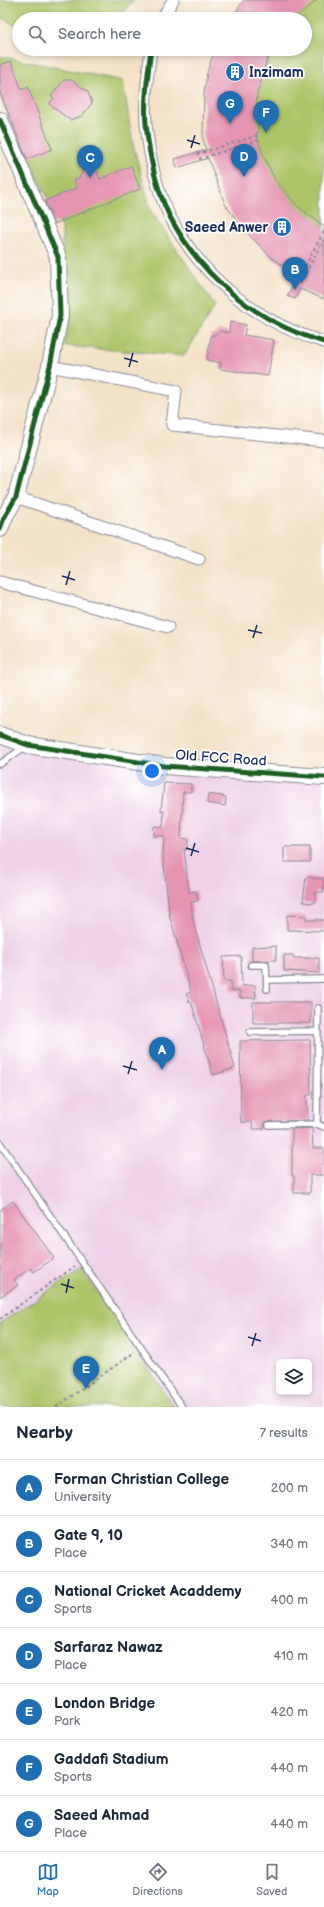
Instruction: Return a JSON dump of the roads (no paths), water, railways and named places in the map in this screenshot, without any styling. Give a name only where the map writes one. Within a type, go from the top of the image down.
[{"type":"street","points":[[166,12],[173,0]]},
{"type":"street","points":[[150,56],[146,86],[146,123],[156,179],[169,214],[188,246],[208,272],[240,301],[291,331],[324,342]]},
{"type":"street","points":[[0,120],[58,257],[60,316],[50,366],[16,497],[4,518],[0,529]]},
{"type":"street","points":[[50,366],[176,391],[172,425],[324,441]]},
{"type":"street","points":[[16,497],[199,559]]},
{"type":"street","points":[[0,582],[168,626]]},
{"type":"street","name":"Old FCC Road","points":[[0,735],[28,745],[164,766],[324,778]]},
{"type":"lane","points":[[0,764],[28,745]]},
{"type":"lane","points":[[251,965],[266,965],[267,989]]},
{"type":"lane","points":[[267,980],[324,979]]},
{"type":"lane","points":[[317,1124],[318,1008]]},
{"type":"lane","points":[[250,1032],[318,1031]]},
{"type":"lane","points":[[270,1125],[317,1124],[324,1127]]},
{"type":"lane","points":[[0,1143],[83,1261],[182,1407]]},
{"type":"place","name":"Inzimam","points":[[235,72]]},
{"type":"place","name":"Saeed Ahmad","points":[[230,124]]},
{"type":"place","name":"Gaddafi Stadium","points":[[266,133]]},
{"type":"place","name":"Sarfaraz Nawaz","points":[[244,177]]},
{"type":"place","name":"National Cricket Acaddemy","points":[[90,178]]},
{"type":"place","name":"Saeed Anwer","points":[[282,227]]},
{"type":"place","name":"Gate 9, 10","points":[[295,290]]},
{"type":"place","name":"Forman Christian College","points":[[162,1070]]},
{"type":"place","name":"London Bridge","points":[[86,1389]]}]
